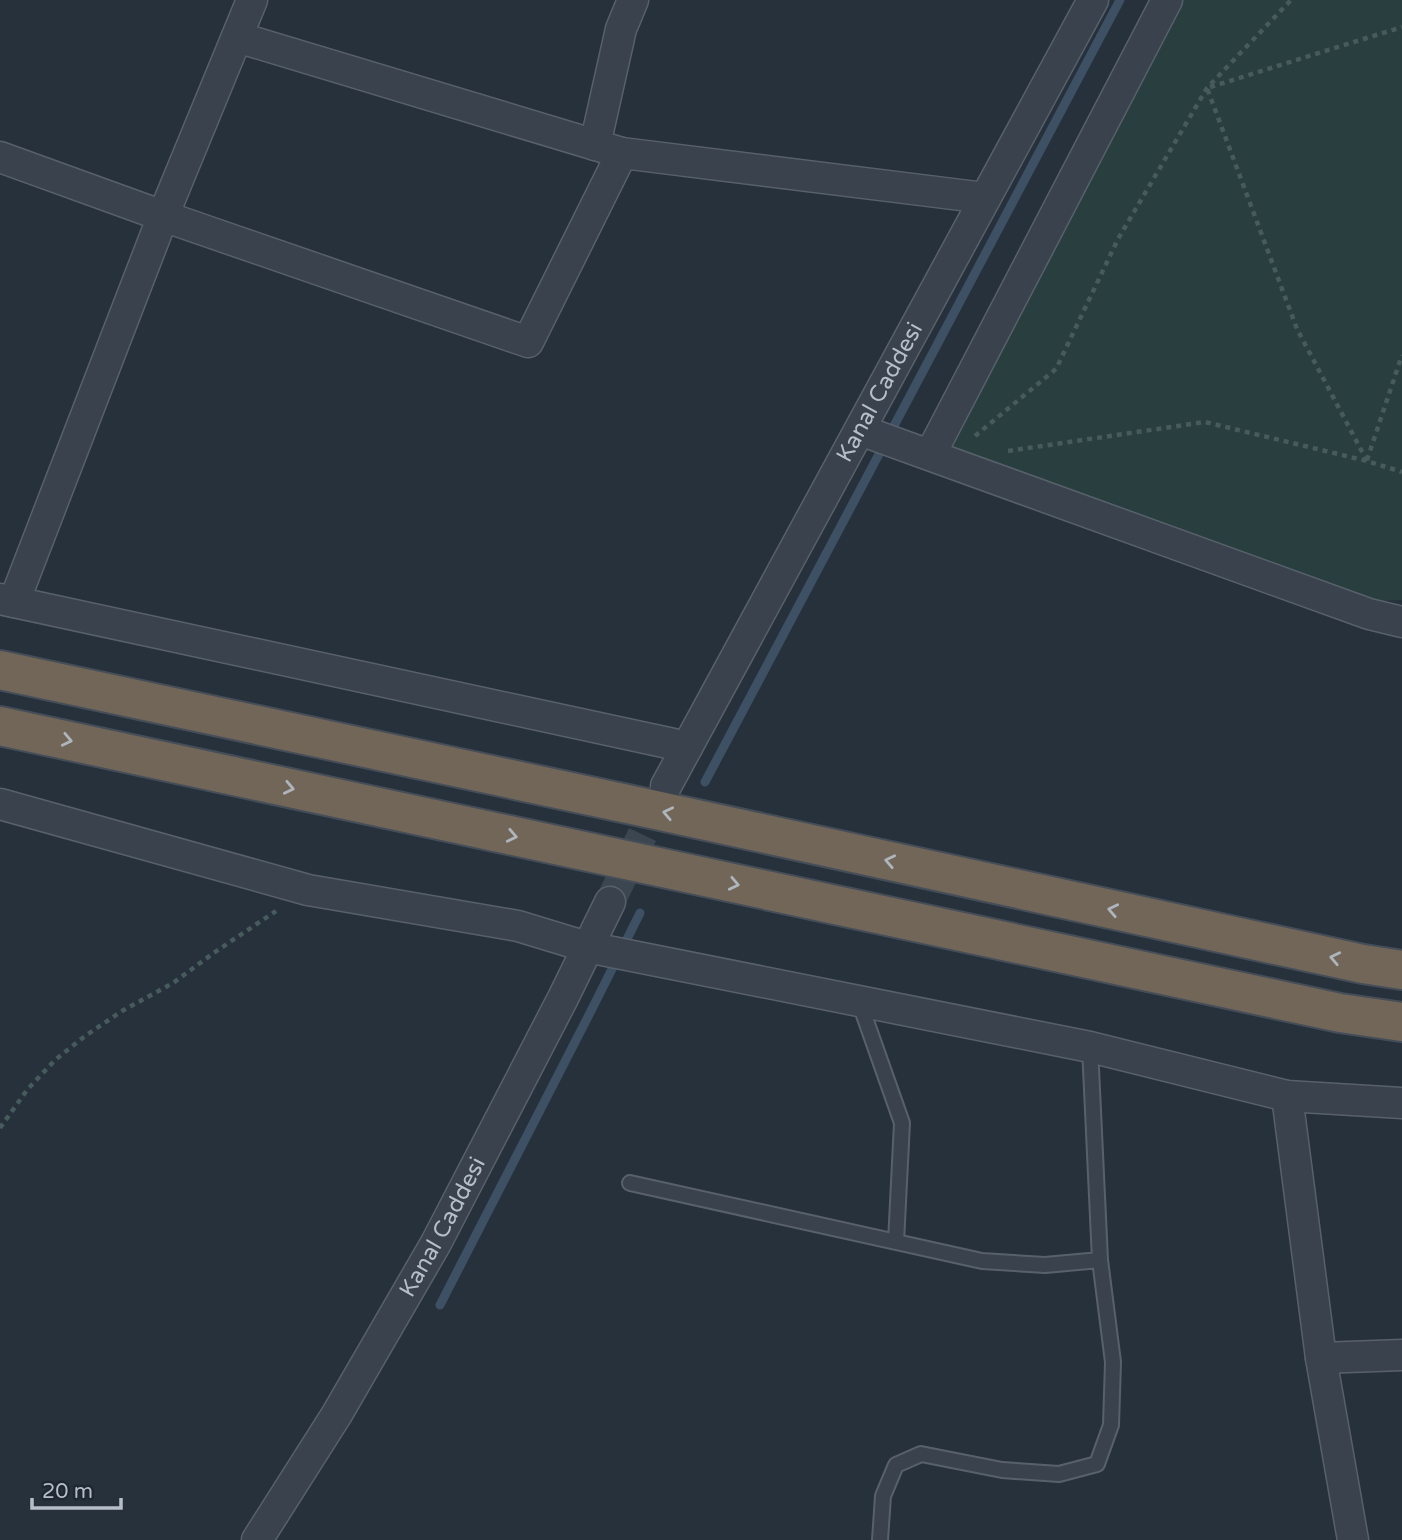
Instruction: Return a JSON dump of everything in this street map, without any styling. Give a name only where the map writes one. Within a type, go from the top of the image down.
[{"type":"highway","points":[[0,670],[1363,964],[1402,970]]},
{"type":"highway","points":[[0,726],[1340,1013],[1402,1022]]},
{"type":"street","points":[[252,0],[7,600],[687,747]]},
{"type":"street","points":[[0,157],[528,342],[609,149],[621,29],[633,0]]},
{"type":"street","points":[[932,456],[1167,0]]},
{"type":"street","name":"Kanal Caddesi","points":[[666,786],[871,434],[985,198],[1086,1]]},
{"type":"street","points":[[237,37],[609,149],[985,198]]},
{"type":"street","points":[[871,434],[1369,614],[1402,622]]},
{"type":"street","points":[[0,804],[309,890],[519,926],[587,947],[1090,1047],[1287,1096],[1402,1103]]},
{"type":"street","name":"Kanal Caddesi","points":[[257,1540],[337,1414],[436,1244],[610,902]]},
{"type":"street","points":[[1287,1096],[1321,1358],[1353,1540]]},
{"type":"street","points":[[1321,1358],[1402,1355]]},
{"type":"lane","points":[[859,1002],[902,1123],[896,1242]]},
{"type":"lane","points":[[880,1540],[883,1496],[896,1465],[920,1454],[1002,1470],[1059,1474],[1097,1464],[1111,1425],[1113,1362],[1100,1260],[1090,1047]]},
{"type":"lane","points":[[629,1183],[982,1261],[1045,1265],[1100,1260]]},
{"type":"path","points":[[932,456],[1056,369],[1118,239],[1207,88],[1291,0]]},
{"type":"path","points":[[1207,88],[1402,27]]},
{"type":"path","points":[[1207,88],[1297,329],[1367,461]]},
{"type":"path","points":[[1367,461],[1402,355]]},
{"type":"path","points":[[1000,453],[1205,422],[1402,472]]},
{"type":"path","points":[[0,1128],[27,1090],[55,1060],[85,1036],[122,1011],[173,983],[309,890]]},
{"type":"green space","points":[[1182,0],[1402,0],[1402,600],[1343,603],[930,455]]},
{"type":"waterway","points":[[705,782],[1120,0]]},
{"type":"waterway","points":[[440,1305],[640,913]]},
{"type":"tunnel","points":[[610,902],[663,792]]}]
